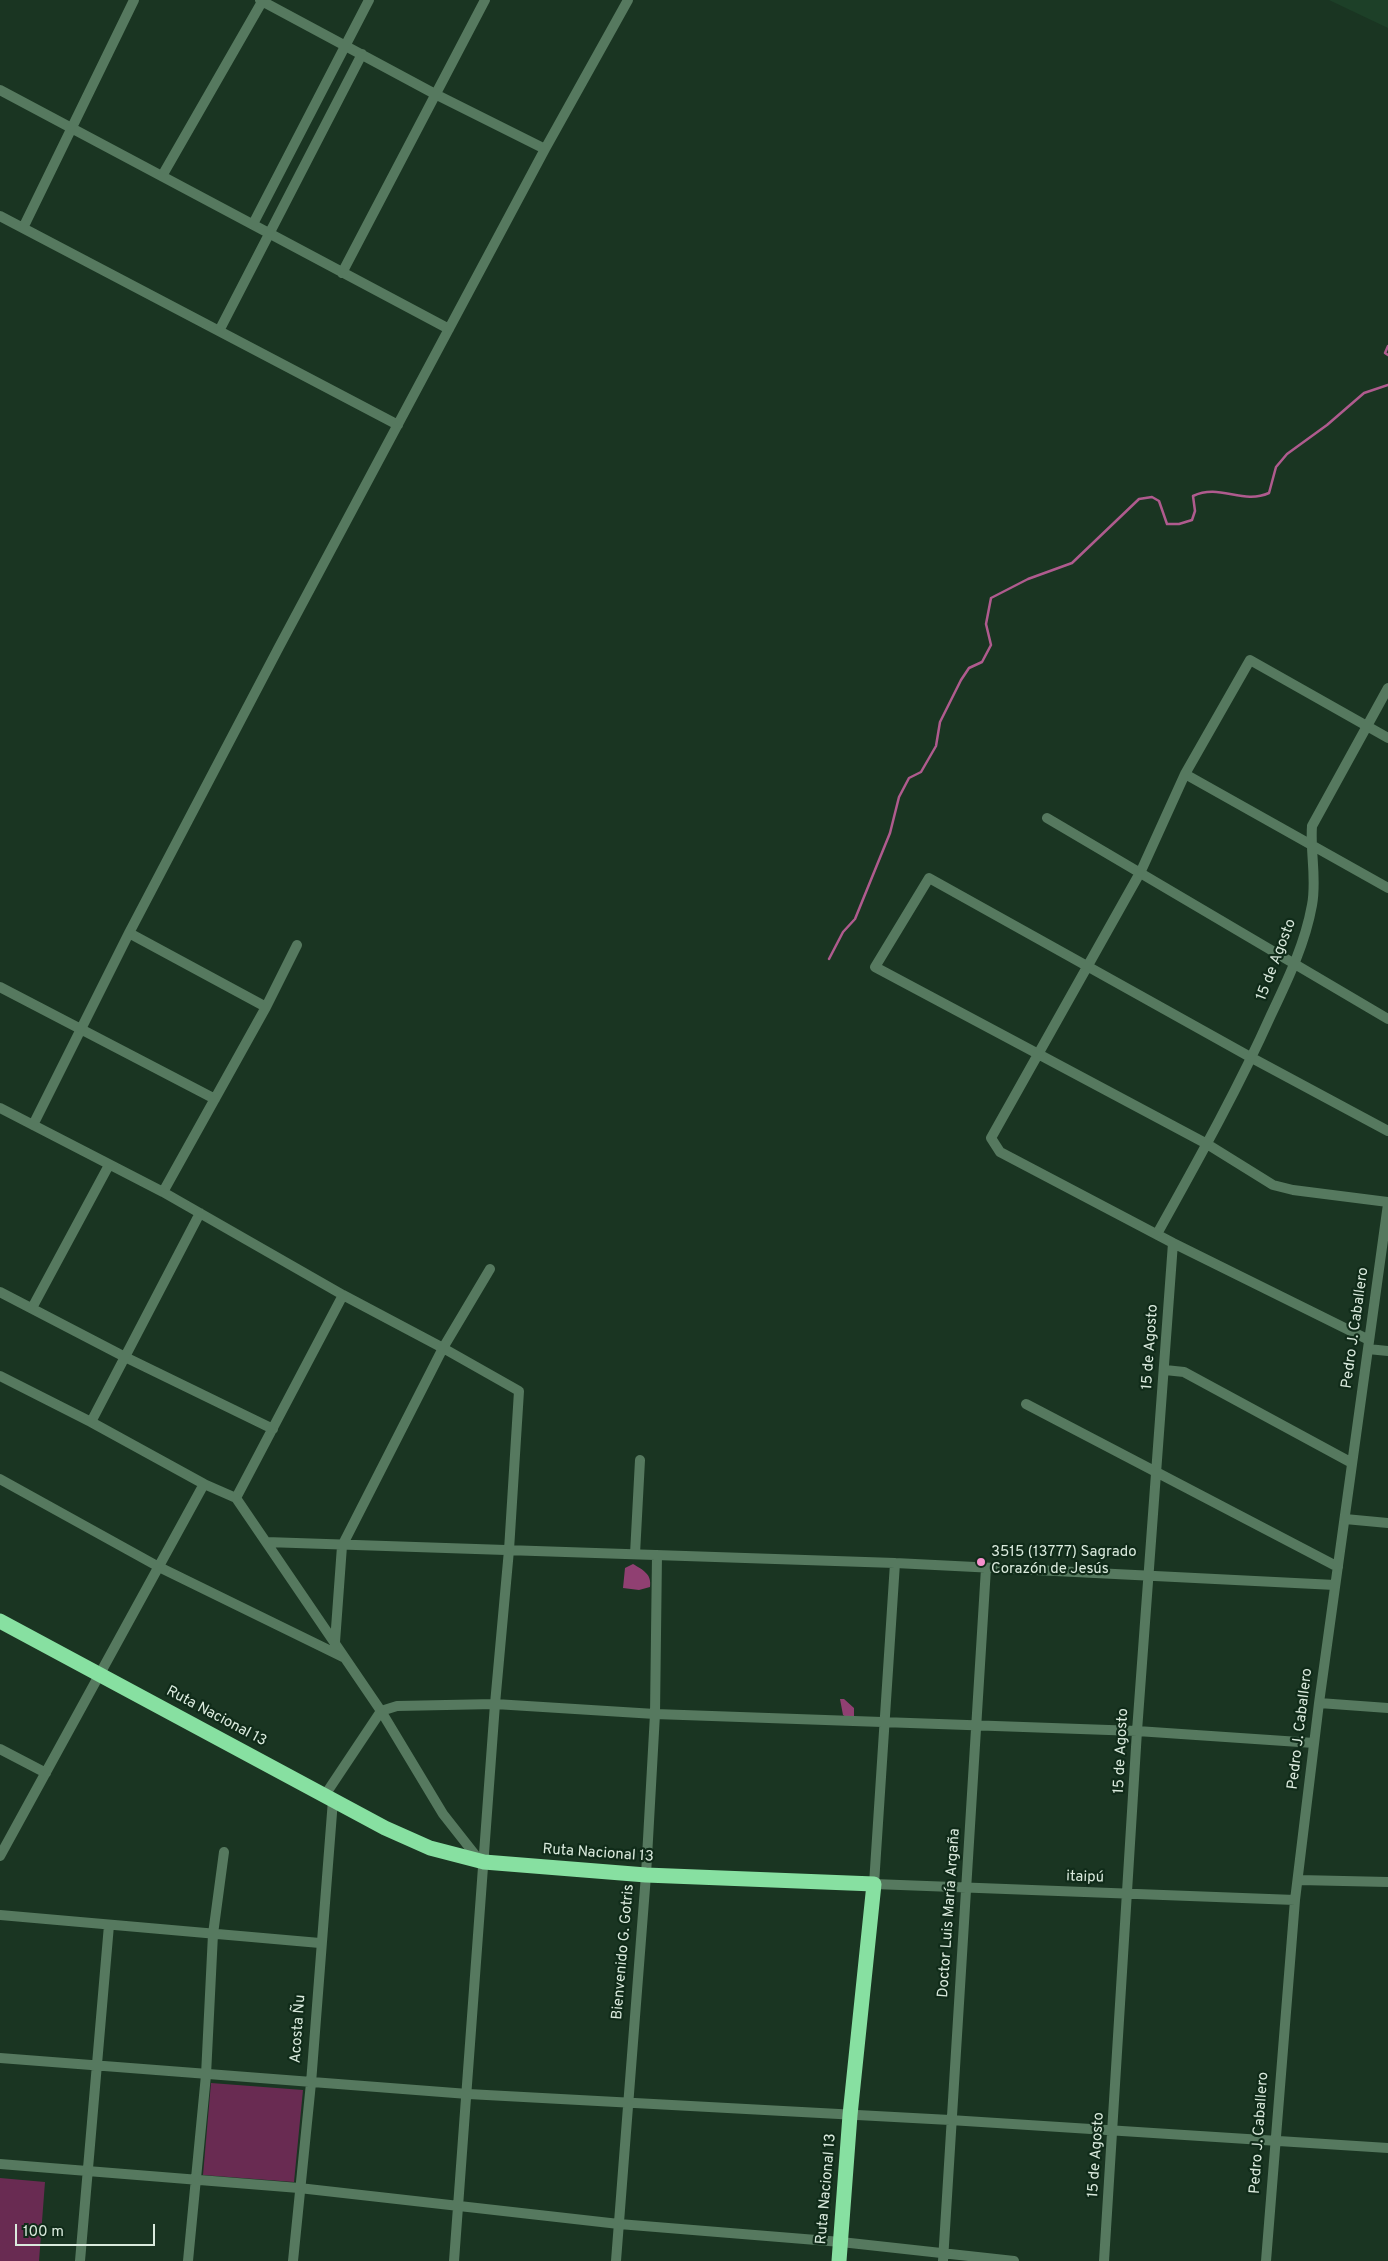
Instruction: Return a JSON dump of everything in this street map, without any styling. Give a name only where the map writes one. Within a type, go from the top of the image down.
[{"type":"highway","name":"Ruta Nacional 13","points":[[0,1621],[329,1797],[430,1848],[483,1862],[646,1875],[874,1884],[850,2115],[839,2261]]},
{"type":"street","points":[[23,228],[134,0]]},
{"type":"street","points":[[162,176],[261,0],[346,44],[435,94],[545,149]]},
{"type":"street","points":[[253,224],[370,0]]},
{"type":"street","points":[[342,273],[485,0]]},
{"type":"street","points":[[33,1125],[129,933],[623,2]]},
{"type":"street","points":[[219,331],[362,54]]},
{"type":"street","points":[[0,90],[253,224],[269,235],[449,329]]},
{"type":"street","points":[[0,216],[398,425]]},
{"type":"street","points":[[1388,738],[1250,660],[1185,774],[1140,871],[991,1138],[1000,1152],[1369,1345],[1388,1351]]},
{"type":"street","name":"15 de Agosto","points":[[1157,1234],[1252,1058],[1294,965],[1307,931],[1313,902],[1314,880],[1310,845],[1312,826],[1388,688]]},
{"type":"street","points":[[1185,774],[1388,888]]},
{"type":"street","points":[[1047,818],[1140,871],[1294,965],[1388,1019]]},
{"type":"street","points":[[1388,1130],[1252,1058],[929,878],[875,966],[1207,1144],[1273,1185],[1293,1190],[1388,1203]]},
{"type":"street","points":[[129,933],[266,1008]]},
{"type":"street","points":[[163,1192],[266,1008],[297,945]]},
{"type":"street","points":[[0,987],[215,1099]]},
{"type":"street","points":[[0,1108],[163,1192],[344,1296],[443,1348],[519,1391],[509,1550],[495,1704],[468,2094],[454,2261]]},
{"type":"street","points":[[32,1308],[109,1165]]},
{"type":"street","name":"Pedro J. Caballero","points":[[1266,2261],[1274,2141],[1295,1900],[1299,1880],[1319,1702],[1388,1203]]},
{"type":"street","points":[[91,1422],[200,1213]]},
{"type":"street","name":"15 de Agosto","points":[[1104,2261],[1129,1894],[1137,1731],[1174,1243]]},
{"type":"street","points":[[335,1642],[342,1546],[443,1348],[490,1269]]},
{"type":"street","points":[[0,1292],[125,1357],[273,1429]]},
{"type":"street","points":[[236,1498],[344,1296]]},
{"type":"street","points":[[1165,1370],[1184,1372],[1352,1463]]},
{"type":"street","points":[[1,1380],[91,1422],[204,1484],[236,1498],[381,1711],[443,1814],[483,1862]]},
{"type":"street","points":[[1026,1404],[1338,1567]]},
{"type":"street","points":[[635,1554],[640,1460]]},
{"type":"street","points":[[0,1479],[159,1567],[346,1658]]},
{"type":"street","points":[[0,1856],[204,1484]]},
{"type":"street","points":[[1344,1519],[1388,1523]]},
{"type":"street","points":[[266,1542],[895,1563],[1335,1585]]},
{"type":"street","name":"Bienvenido G. Gotris","points":[[616,2261],[646,1875],[655,1714],[657,1555]]},
{"type":"street","points":[[874,1884],[895,1563]]},
{"type":"street","name":"Doctor Luis María Argaña","points":[[943,2257],[950,2120],[967,1890],[986,1568]]},
{"type":"street","points":[[1319,1702],[1388,1708]]},
{"type":"street","points":[[381,1711],[397,1706],[495,1704],[655,1714],[1137,1731],[1314,1743]]},
{"type":"street","name":"Acosta Ñu","points":[[293,2261],[311,2083],[329,1797],[381,1711]]},
{"type":"street","points":[[0,1749],[46,1773]]},
{"type":"street","points":[[188,2261],[206,2075],[213,1934],[224,1852]]},
{"type":"street","points":[[1299,1880],[1388,1882]]},
{"type":"street","name":"itaipú","points":[[874,1884],[967,1890],[1295,1900]]},
{"type":"street","points":[[0,1915],[320,1942]]},
{"type":"street","points":[[80,2261],[110,1925]]},
{"type":"street","points":[[0,2058],[468,2094],[950,2120],[1388,2148]]},
{"type":"street","points":[[0,2164],[299,2188],[619,2224],[841,2242],[943,2257],[1014,2261]]},
{"type":"shaded area","points":[[1329,0],[1388,0],[1388,28]]},
{"type":"shaded area","points":[[633,1564],[643,1570],[648,1576],[650,1587],[639,1590],[623,1588],[625,1568]]},
{"type":"shaded area","points":[[840,1699],[844,1699],[854,1708],[854,1716],[846,1717],[843,1715]]},
{"type":"shaded area","points":[[211,2083],[303,2090],[294,2182],[203,2175]]},
{"type":"shaded area","points":[[0,2178],[45,2182],[39,2261],[0,2261]]},
{"type":"waterway","points":[[1388,346],[1385,353],[1388,355]]},
{"type":"waterway","points":[[829,959],[843,932],[855,919],[890,833],[899,797],[909,778],[921,772],[936,746],[940,722],[961,680],[969,668],[982,662],[991,645],[986,624],[991,598],[1028,579],[1072,563],[1139,499],[1152,497],[1159,501],[1167,524],[1179,524],[1192,520],[1195,511],[1193,496],[1212,492],[1250,497],[1269,493],[1276,467],[1287,454],[1327,425],[1364,393],[1388,385]]},
{"type":"place","name":"3515 (13777) Sagrado Corazón de Jesús","points":[[981,1562]]}]
